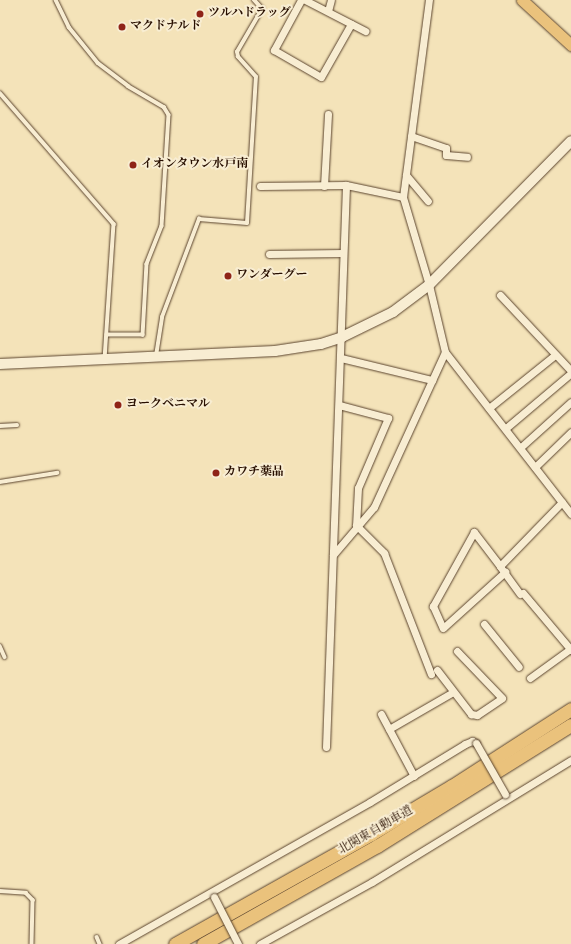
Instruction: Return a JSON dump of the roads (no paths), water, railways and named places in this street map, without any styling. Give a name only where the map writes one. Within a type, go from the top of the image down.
[{"type":"highway","name":"北関東自動車道","points":[[175,944],[398,818],[571,709]]},
{"type":"highway","name":"北関東自動車道","points":[[203,944],[384,842],[571,725]]},
{"type":"main road","points":[[522,0],[571,45]]},
{"type":"street","points":[[301,0],[274,50],[321,77],[351,24]]},
{"type":"street","points":[[305,0],[365,31]]},
{"type":"street","points":[[328,12],[331,0]]},
{"type":"street","points":[[430,0],[403,197],[429,285],[444,352],[506,428],[571,514]]},
{"type":"street","points":[[324,186],[328,114]]},
{"type":"street","points":[[411,136],[446,148],[446,155],[467,157]]},
{"type":"street","points":[[0,364],[275,352],[321,344],[342,337],[393,312],[429,285],[571,140]]},
{"type":"street","points":[[406,175],[428,201]]},
{"type":"street","points":[[326,748],[342,337],[343,253],[346,185]]},
{"type":"street","points":[[260,186],[346,185],[403,197]]},
{"type":"street","points":[[269,254],[343,253]]},
{"type":"street","points":[[500,295],[571,372],[506,428]]},
{"type":"street","points":[[333,555],[356,525],[374,507],[444,352]]},
{"type":"street","points":[[489,408],[555,355]]},
{"type":"street","points":[[341,358],[432,380]]},
{"type":"street","points":[[520,447],[571,402]]},
{"type":"street","points":[[339,405],[388,418],[358,488],[356,525],[384,553],[434,672],[471,714],[478,715],[502,698],[457,651]]},
{"type":"street","points":[[535,467],[571,432]]},
{"type":"street","points":[[500,566],[562,502]]},
{"type":"street","points":[[505,572],[443,628],[433,606],[474,532],[500,566],[505,572],[522,594],[570,649],[530,678]]},
{"type":"street","points":[[484,624],[519,667]]},
{"type":"street","points":[[389,729],[453,692]]},
{"type":"street","points":[[381,714],[414,776]]},
{"type":"street","points":[[119,944],[213,895],[472,741],[476,743],[507,797]]},
{"type":"street","points":[[260,944],[372,882],[507,797],[571,760]]},
{"type":"street","points":[[213,895],[238,944]]},
{"type":"lane","points":[[56,0],[69,27],[98,63],[128,86],[164,107],[169,115],[162,226],[147,264],[143,335],[107,335]]},
{"type":"lane","points":[[155,357],[162,317],[199,219],[247,223],[256,77],[238,57],[237,52],[262,9],[254,0]]},
{"type":"lane","points":[[0,93],[114,224],[105,360]]},
{"type":"lane","points":[[0,426],[17,424]]},
{"type":"lane","points":[[0,481],[57,473]]},
{"type":"lane","points":[[0,646],[5,658]]},
{"type":"lane","points":[[0,891],[26,893],[34,900],[32,944]]},
{"type":"lane","points":[[97,937],[100,944]]},
{"type":"place","name":"ツルハドラッグ","points":[[200,14]]},
{"type":"place","name":"マクドナルド","points":[[122,27]]},
{"type":"place","name":"イオンタウン水戸南","points":[[133,165]]},
{"type":"place","name":"ワンダーグー","points":[[228,276]]},
{"type":"place","name":"ヨークベニマル","points":[[118,405]]},
{"type":"place","name":"カワチ薬品","points":[[216,473]]}]
